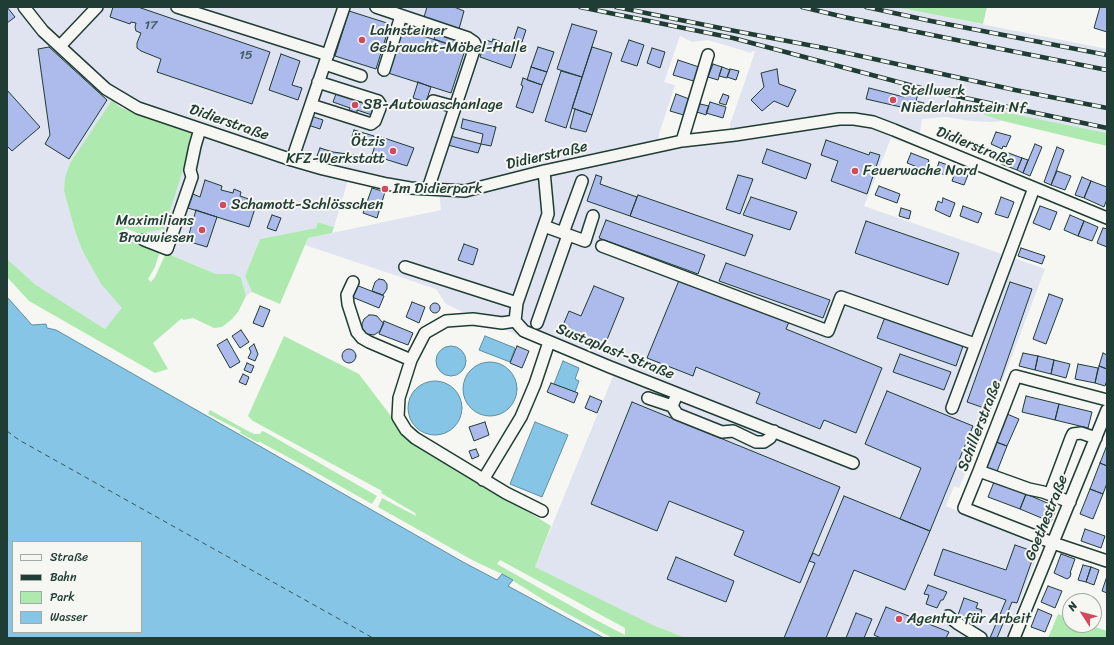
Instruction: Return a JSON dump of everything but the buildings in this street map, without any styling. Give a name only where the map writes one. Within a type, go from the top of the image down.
[{"type":"street","name":"Didierstraße","points":[[24,7],[43,31],[106,89],[138,108],[200,129],[272,160],[292,160],[387,184],[410,188],[464,191],[544,171],[682,141],[735,135],[839,119],[854,119],[873,122],[1107,218]]},
{"type":"street","points":[[60,46],[97,7]]},
{"type":"street","points":[[177,7],[326,59],[361,76]]},
{"type":"street","points":[[292,160],[344,7]]},
{"type":"street","points":[[376,7],[468,38],[474,42],[475,47],[428,189]]},
{"type":"street","points":[[384,70],[401,16]]},
{"type":"street","points":[[682,141],[708,55]]},
{"type":"street","points":[[311,105],[371,124],[375,122],[380,108],[380,104],[378,102],[318,82]]},
{"type":"street","points":[[433,101],[455,107]]},
{"type":"street","points":[[144,240],[167,249],[192,177],[190,170],[200,129]]},
{"type":"street","points":[[542,511],[483,480],[415,438],[406,430],[398,417],[399,398],[411,360],[425,333],[446,321],[473,319],[502,323],[515,321],[517,303],[548,214],[544,171]]},
{"type":"street","points":[[537,323],[582,181]]},
{"type":"street","points":[[952,408],[1034,188]]},
{"type":"street","points":[[544,226],[585,241],[593,216]]},
{"type":"street","points":[[602,246],[828,331],[841,297],[975,344]]},
{"type":"street","points":[[405,267],[517,303]]},
{"type":"street","points":[[353,282],[348,295],[348,304],[357,332],[362,338],[369,342],[411,360]]},
{"type":"street","name":"Sustaplast-Straße","points":[[515,321],[524,331],[548,342],[853,462]]},
{"type":"street","points":[[483,480],[520,417],[535,384],[548,342]]},
{"type":"street","name":"Schillerstraße","points":[[1053,543],[964,508],[1016,376],[1107,400]]},
{"type":"street","points":[[672,406],[677,393]]},
{"type":"street","points":[[648,398],[672,406],[677,414],[722,432],[733,431],[756,442],[764,442],[770,438],[774,431]]},
{"type":"street","name":"Goethestraße","points":[[1014,638],[1107,410]]},
{"type":"street","points":[[1050,494],[1073,434],[1082,433],[1096,438]]},
{"type":"street","points":[[979,471],[1070,502]]},
{"type":"street","points":[[1053,543],[1107,561]]},
{"type":"street","points":[[948,616],[981,638]]},
{"type":"shaded area","points":[[7,7],[895,7],[1107,49],[1107,133],[973,107],[973,109],[987,116],[1003,121],[971,121],[945,117],[922,119],[920,132],[915,146],[891,138],[864,206],[1045,269],[991,411],[959,488],[954,486],[946,506],[1041,547],[1006,638],[686,638],[653,625],[535,567],[614,374],[493,325],[494,315],[463,312],[446,304],[436,289],[305,245],[308,238],[441,210],[438,186],[419,184],[325,164],[208,127],[141,103],[118,92],[70,163],[64,191],[75,231],[83,252],[101,284],[123,308],[105,329],[36,285],[7,259]],"holes":[[[680,36],[692,42],[708,40],[751,53],[752,51],[755,52],[730,124],[731,140],[658,152],[659,134],[675,85],[664,82]]]},
{"type":"shaded area","points":[[195,133],[348,180],[334,227],[319,222],[317,228],[260,239],[245,276],[252,292],[246,296],[242,282],[234,274],[216,274],[166,253],[145,236]]},
{"type":"green space","points":[[895,7],[987,7],[983,24]]},
{"type":"green space","points":[[112,100],[120,107],[127,110],[195,133],[164,229],[147,232],[145,236],[125,228],[122,234],[160,251],[155,267],[148,279],[151,282],[155,277],[166,253],[216,274],[234,274],[241,278],[246,296],[238,312],[222,327],[214,328],[193,318],[183,320],[182,318],[153,343],[168,369],[155,373],[29,301],[7,277],[7,259],[36,285],[105,329],[122,308],[101,284],[83,252],[75,231],[64,191],[65,178],[70,163]]},
{"type":"green space","points":[[973,106],[1107,133],[1107,146],[1003,121],[987,116],[973,109]]},
{"type":"green space","points":[[318,222],[334,227],[332,233],[308,238],[280,304],[252,292],[245,276],[260,239],[316,228]]},
{"type":"green space","points":[[284,336],[359,374],[406,436],[551,526],[535,567],[653,625],[686,638],[612,638],[552,605],[502,574],[474,561],[378,507],[382,498],[416,516],[415,513],[381,493],[382,491],[253,421],[248,416]],"holes":[[[500,560],[625,628],[625,635],[497,564]]]},
{"type":"green space","points":[[210,410],[254,434],[260,434],[262,431],[265,432],[377,496],[372,504],[260,442],[257,442],[240,433],[241,431],[208,414]]},
{"type":"green space","points":[[1058,614],[1062,615],[1062,633],[1102,633],[1102,629],[1107,631],[1107,638],[1048,638]]},
{"type":"water","points":[[7,297],[32,325],[46,324],[47,328],[56,330],[463,562],[497,580],[502,574],[513,580],[508,586],[604,638],[7,638]]},
{"type":"water","points":[[485,336],[515,348],[510,362],[479,350]]},
{"type":"water","points":[[451,346],[462,350],[466,361],[462,372],[451,376],[440,372],[436,361],[440,350]]},
{"type":"water","points":[[563,361],[579,368],[575,379],[579,381],[575,392],[554,384]]},
{"type":"water","points":[[485,362],[495,362],[505,366],[513,374],[517,384],[517,394],[513,404],[505,412],[495,416],[485,416],[475,412],[467,404],[463,394],[463,384],[467,374],[475,366]]},
{"type":"water","points":[[435,381],[445,383],[454,389],[460,398],[462,408],[460,418],[454,427],[445,433],[435,435],[425,433],[416,427],[410,418],[408,408],[410,398],[416,389],[425,383]]},
{"type":"water","points":[[535,422],[568,435],[542,497],[510,484]]},
{"type":"ferry route","points":[[7,431],[19,440],[373,638]]},
{"type":"railway","points":[[580,7],[733,38],[932,91],[1107,128]]},
{"type":"railway","points":[[616,7],[824,48],[1015,90],[1107,108]]},
{"type":"railway","points":[[802,7],[844,17],[1107,70]]},
{"type":"railway","points":[[866,7],[1107,55]]},
{"type":"place","name":"Lahnsteiner Gebraucht-Möbel-Halle","points":[[362,40]]},
{"type":"place","name":"Stellwerk Niederlahnstein Nf","points":[[893,100]]},
{"type":"place","name":"SB-Autowaschanlage","points":[[355,105]]},
{"type":"place","name":"Ötzis KFZ-Werkstatt","points":[[393,151]]},
{"type":"place","name":"Feuerwache Nord","points":[[855,171]]},
{"type":"place","name":"Im Didierpark","points":[[385,189]]},
{"type":"place","name":"Schamott-Schlösschen","points":[[223,205]]},
{"type":"place","name":"Maximilians Brauwiesen","points":[[202,230]]},
{"type":"place","name":"Agentur für Arbeit","points":[[899,619]]}]
